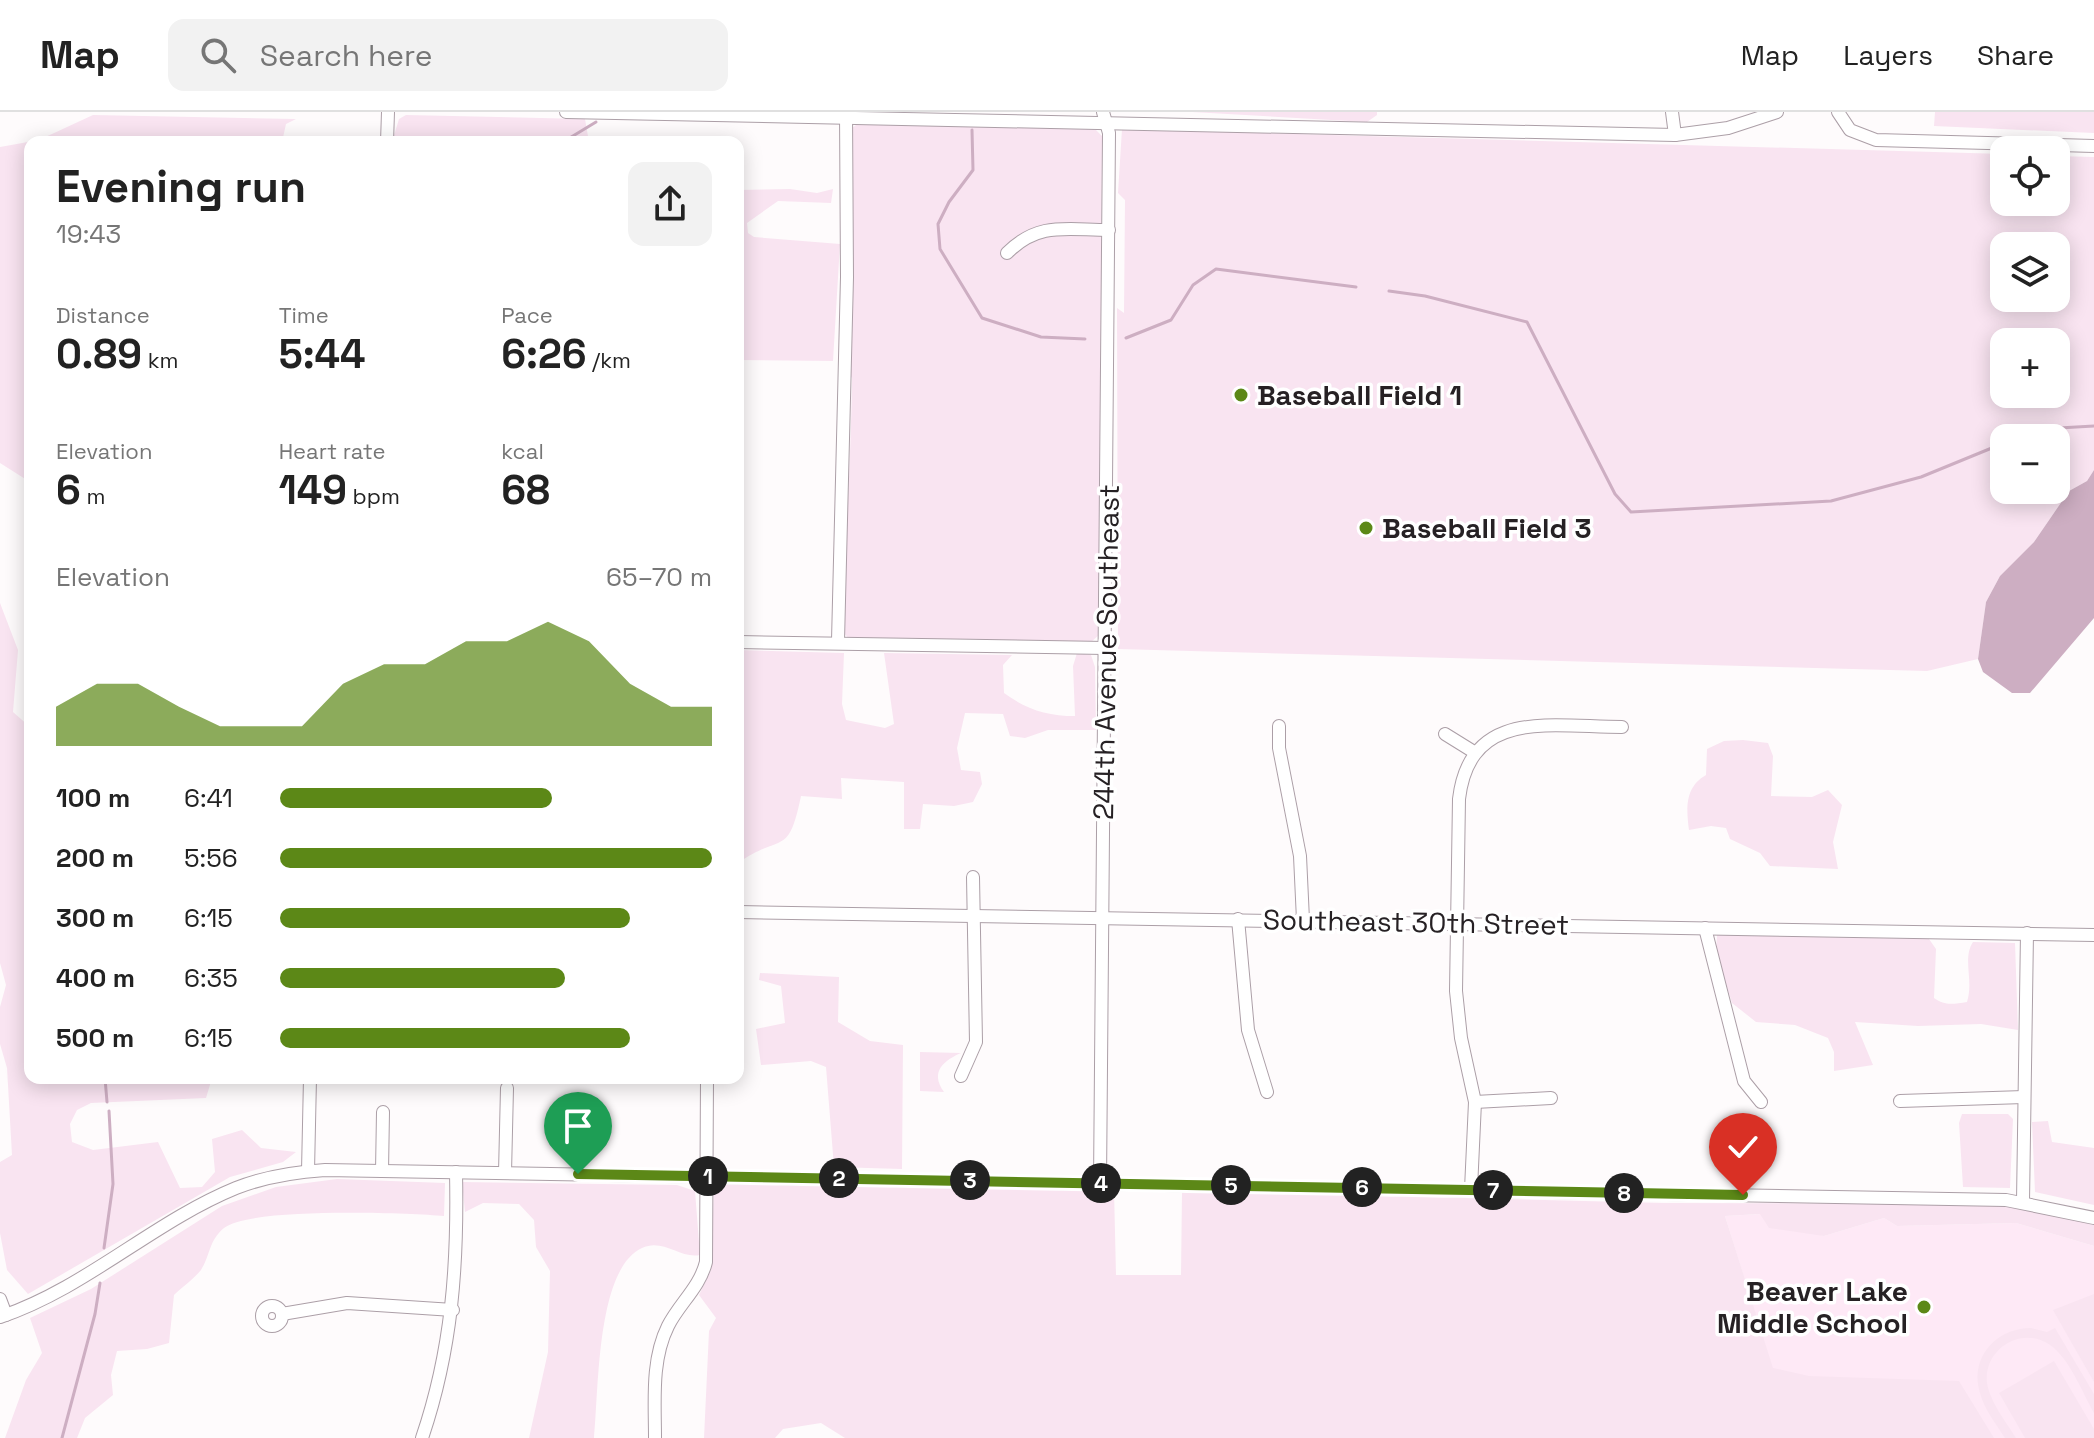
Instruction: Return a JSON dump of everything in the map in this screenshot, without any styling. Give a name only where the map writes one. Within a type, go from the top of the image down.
[{"type":"street","points":[[387,136],[388,112]]},
{"type":"street","points":[[566,112],[1228,118],[1380,127],[1675,135],[1728,128],[1777,112]]},
{"type":"street","points":[[1380,112],[1380,127]]},
{"type":"street","points":[[1672,112],[1675,135]]},
{"type":"street","points":[[1838,112],[1850,130],[1876,140],[2094,146]]},
{"type":"street","points":[[838,641],[847,113]]},
{"type":"street","name":"244th Avenue Southeast","points":[[1100,1183],[1109,230],[1104,117]]},
{"type":"street","points":[[1007,253],[1028,234],[1043,230],[1109,230]]},
{"type":"street","points":[[744,642],[838,641],[1105,648]]},
{"type":"street","points":[[1279,726],[1279,748],[1300,856],[1303,920]]},
{"type":"street","points":[[1471,1189],[1475,1102],[1457,1018],[1459,799],[1464,769],[1474,752],[1488,740],[1511,729],[1622,727]]},
{"type":"street","points":[[1445,734],[1474,752]]},
{"type":"street","points":[[961,1076],[976,1042],[973,877]]},
{"type":"street","name":"Southeast 30th Street","points":[[744,912],[2094,935]]},
{"type":"street","points":[[1238,919],[1248,1030],[1267,1092]]},
{"type":"street","points":[[1705,928],[1744,1081],[1761,1102]]},
{"type":"street","points":[[2023,1201],[2027,933]]},
{"type":"street","points":[[308,1171],[310,1084]]},
{"type":"street","points":[[655,1438],[659,1350],[669,1325],[698,1282],[706,1262],[707,1084]]},
{"type":"street","points":[[505,1173],[507,1088]]},
{"type":"street","points":[[1900,1101],[2024,1097]]},
{"type":"street","points":[[1475,1102],[1551,1098]]},
{"type":"street","points":[[382,1171],[383,1112]]},
{"type":"street","points":[[0,1299],[3,1316],[80,1279],[219,1196],[257,1181],[308,1171],[2023,1201],[2094,1218]]},
{"type":"street","points":[[422,1438],[438,1390],[453,1310],[458,1243],[456,1172]]},
{"type":"street","points":[[282,1314],[347,1303],[453,1310]]},
{"type":"shaded area","points":[[1192,112],[1377,112],[1377,115],[1367,122]]},
{"type":"shaded area","points":[[1935,112],[2094,112],[2094,133],[1934,126]]},
{"type":"shaded area","points":[[93,115],[296,119],[286,124],[283,136],[48,136]]},
{"type":"shaded area","points":[[406,115],[585,119],[588,136],[394,136],[399,119]]},
{"type":"shaded area","points":[[860,122],[1093,127],[1102,136],[1099,635],[1091,642],[850,640],[843,632],[852,378],[848,372],[852,128]]},
{"type":"shaded area","points":[[1122,129],[1990,154],[1990,216],[2070,216],[2070,156],[2094,157],[2094,470],[2087,481],[2070,490],[2070,424],[1990,424],[1990,504],[2060,504],[2034,542],[2000,576],[1986,602],[1978,659],[1927,671],[1118,649],[1117,308],[1124,313],[1125,200],[1118,193]]},
{"type":"shaded area","points":[[24,143],[24,478],[0,463],[0,147]]},
{"type":"shaded area","points":[[790,189],[817,193],[833,189],[831,203],[778,201],[747,223],[748,233],[754,237],[840,244],[833,361],[744,360],[744,190]]},
{"type":"shaded area","points":[[2094,470],[2094,618],[2030,693],[2012,693],[1983,672],[1978,659],[1986,602],[2000,576],[2034,542],[2060,504],[2070,504],[2070,490],[2087,481]]},
{"type":"shaded area","points":[[0,603],[18,650],[13,712],[24,722],[24,1084],[210,1084],[206,1098],[91,1103],[77,1110],[70,1124],[72,1142],[93,1150],[158,1142],[180,1188],[202,1187],[215,1172],[212,1139],[242,1130],[261,1148],[296,1152],[283,1162],[230,1177],[28,1294],[7,1270],[0,1233],[0,1162],[12,1155],[7,1068],[0,1044],[0,1007],[6,985],[0,963]]},
{"type":"shaded area","points":[[744,650],[844,653],[842,704],[846,720],[885,728],[894,724],[884,653],[1012,655],[1003,665],[1004,693],[1037,710],[1075,716],[1073,666],[1077,653],[1091,655],[1095,667],[1096,730],[1048,730],[1025,738],[1010,736],[1003,714],[965,713],[957,748],[961,770],[980,772],[982,784],[973,802],[954,806],[923,804],[920,829],[904,829],[904,782],[841,778],[842,799],[801,796],[787,837],[744,859]]},
{"type":"shaded area","points":[[1724,741],[1768,743],[1773,756],[1771,796],[1812,797],[1828,790],[1842,805],[1833,842],[1838,869],[1770,866],[1760,853],[1730,839],[1726,828],[1711,826],[1689,830],[1688,799],[1694,786],[1706,775],[1707,749]]},
{"type":"shaded area","points":[[1717,935],[1929,939],[1936,949],[1934,998],[1949,1004],[1967,1002],[1968,955],[1973,942],[2015,943],[2018,1030],[1981,1024],[1918,1026],[1855,1022],[1873,1065],[1834,1071],[1834,1052],[1828,1038],[1795,1025],[1756,1022],[1732,1003],[1716,952]]},
{"type":"shaded area","points":[[760,973],[839,977],[838,1022],[870,1041],[903,1045],[902,1169],[834,1167],[826,1067],[811,1061],[761,1065],[756,1029],[785,1023],[781,986],[759,980]]},
{"type":"shaded area","points":[[920,1052],[961,1053],[941,1067],[938,1078],[944,1092],[920,1091]]},
{"type":"shaded area","points":[[1962,1114],[2008,1114],[2013,1119],[2010,1188],[1963,1187],[1959,1123]]},
{"type":"shaded area","points":[[2048,1121],[2052,1142],[2094,1148],[2094,1205],[2035,1192],[2032,1122]]},
{"type":"shaded area","points":[[337,1179],[445,1183],[444,1216],[295,1214],[240,1221],[224,1228],[215,1238],[201,1270],[174,1295],[169,1343],[147,1349],[117,1351],[111,1375],[113,1395],[85,1418],[77,1438],[5,1438],[26,1380],[42,1353],[30,1318],[91,1289],[222,1206],[276,1187]]},
{"type":"shaded area","points":[[462,1182],[677,1185],[695,1191],[700,1255],[685,1254],[657,1245],[642,1248],[627,1260],[616,1280],[603,1333],[594,1438],[529,1438],[548,1352],[550,1271],[536,1247],[534,1220],[519,1204],[483,1203],[465,1212]]},
{"type":"shaded area","points":[[714,1184],[1114,1190],[1116,1275],[1181,1275],[1182,1191],[1664,1203],[1989,1204],[2038,1211],[2094,1225],[2094,1246],[2016,1223],[1897,1226],[1884,1218],[1824,1236],[1769,1228],[1760,1214],[1725,1216],[1773,1368],[1809,1376],[1959,1381],[1994,1438],[845,1438],[821,1423],[783,1429],[775,1438],[704,1438],[709,1331],[716,1318],[699,1295],[711,1270]]},
{"type":"shaded area","name":"Beaver Lake Middle School","points":[[1761,1214],[1824,1236],[1884,1218],[1897,1226],[2016,1223],[2094,1246],[2094,1438],[1794,1438],[1725,1216]]},
{"type":"shaded area","points":[[2094,1294],[2094,1382],[2053,1310]]},
{"type":"shaded area","points":[[2055,1328],[2094,1394],[2094,1413],[2070,1367],[2057,1351],[2039,1339],[2017,1339],[1998,1351],[1987,1371],[1991,1397],[2016,1438],[2005,1438],[1982,1399],[1978,1368],[1988,1347],[1997,1339],[2018,1329],[2047,1332]]},
{"type":"shaded area","points":[[2054,1361],[2094,1429],[2094,1438],[2025,1438],[1999,1393]]},
{"type":"waterway","points":[[573,136],[596,122]]},
{"type":"waterway","points":[[972,130],[973,170],[949,202],[938,224],[940,249],[982,318],[1041,337],[1085,339]]},
{"type":"waterway","points":[[1126,338],[1171,320],[1193,285],[1216,269],[1356,287]]},
{"type":"waterway","points":[[1389,291],[1425,296],[1527,322],[1615,494],[1631,512],[1831,501],[1921,477],[1990,449]]},
{"type":"waterway","points":[[2070,427],[2094,426]]},
{"type":"waterway","points":[[106,1084],[107,1102]]},
{"type":"waterway","points":[[104,1248],[113,1184],[109,1111]]},
{"type":"waterway","points":[[62,1438],[95,1314],[100,1283]]},
{"type":"place","name":"Baseball Field 1","points":[[1241,395]]},
{"type":"place","name":"Baseball Field 3","points":[[1366,528]]},
{"type":"place","name":"Beaver Lake Middle School","points":[[1924,1307]]},
{"type":"route","points":[[578,1174],[1743,1195]]}]
